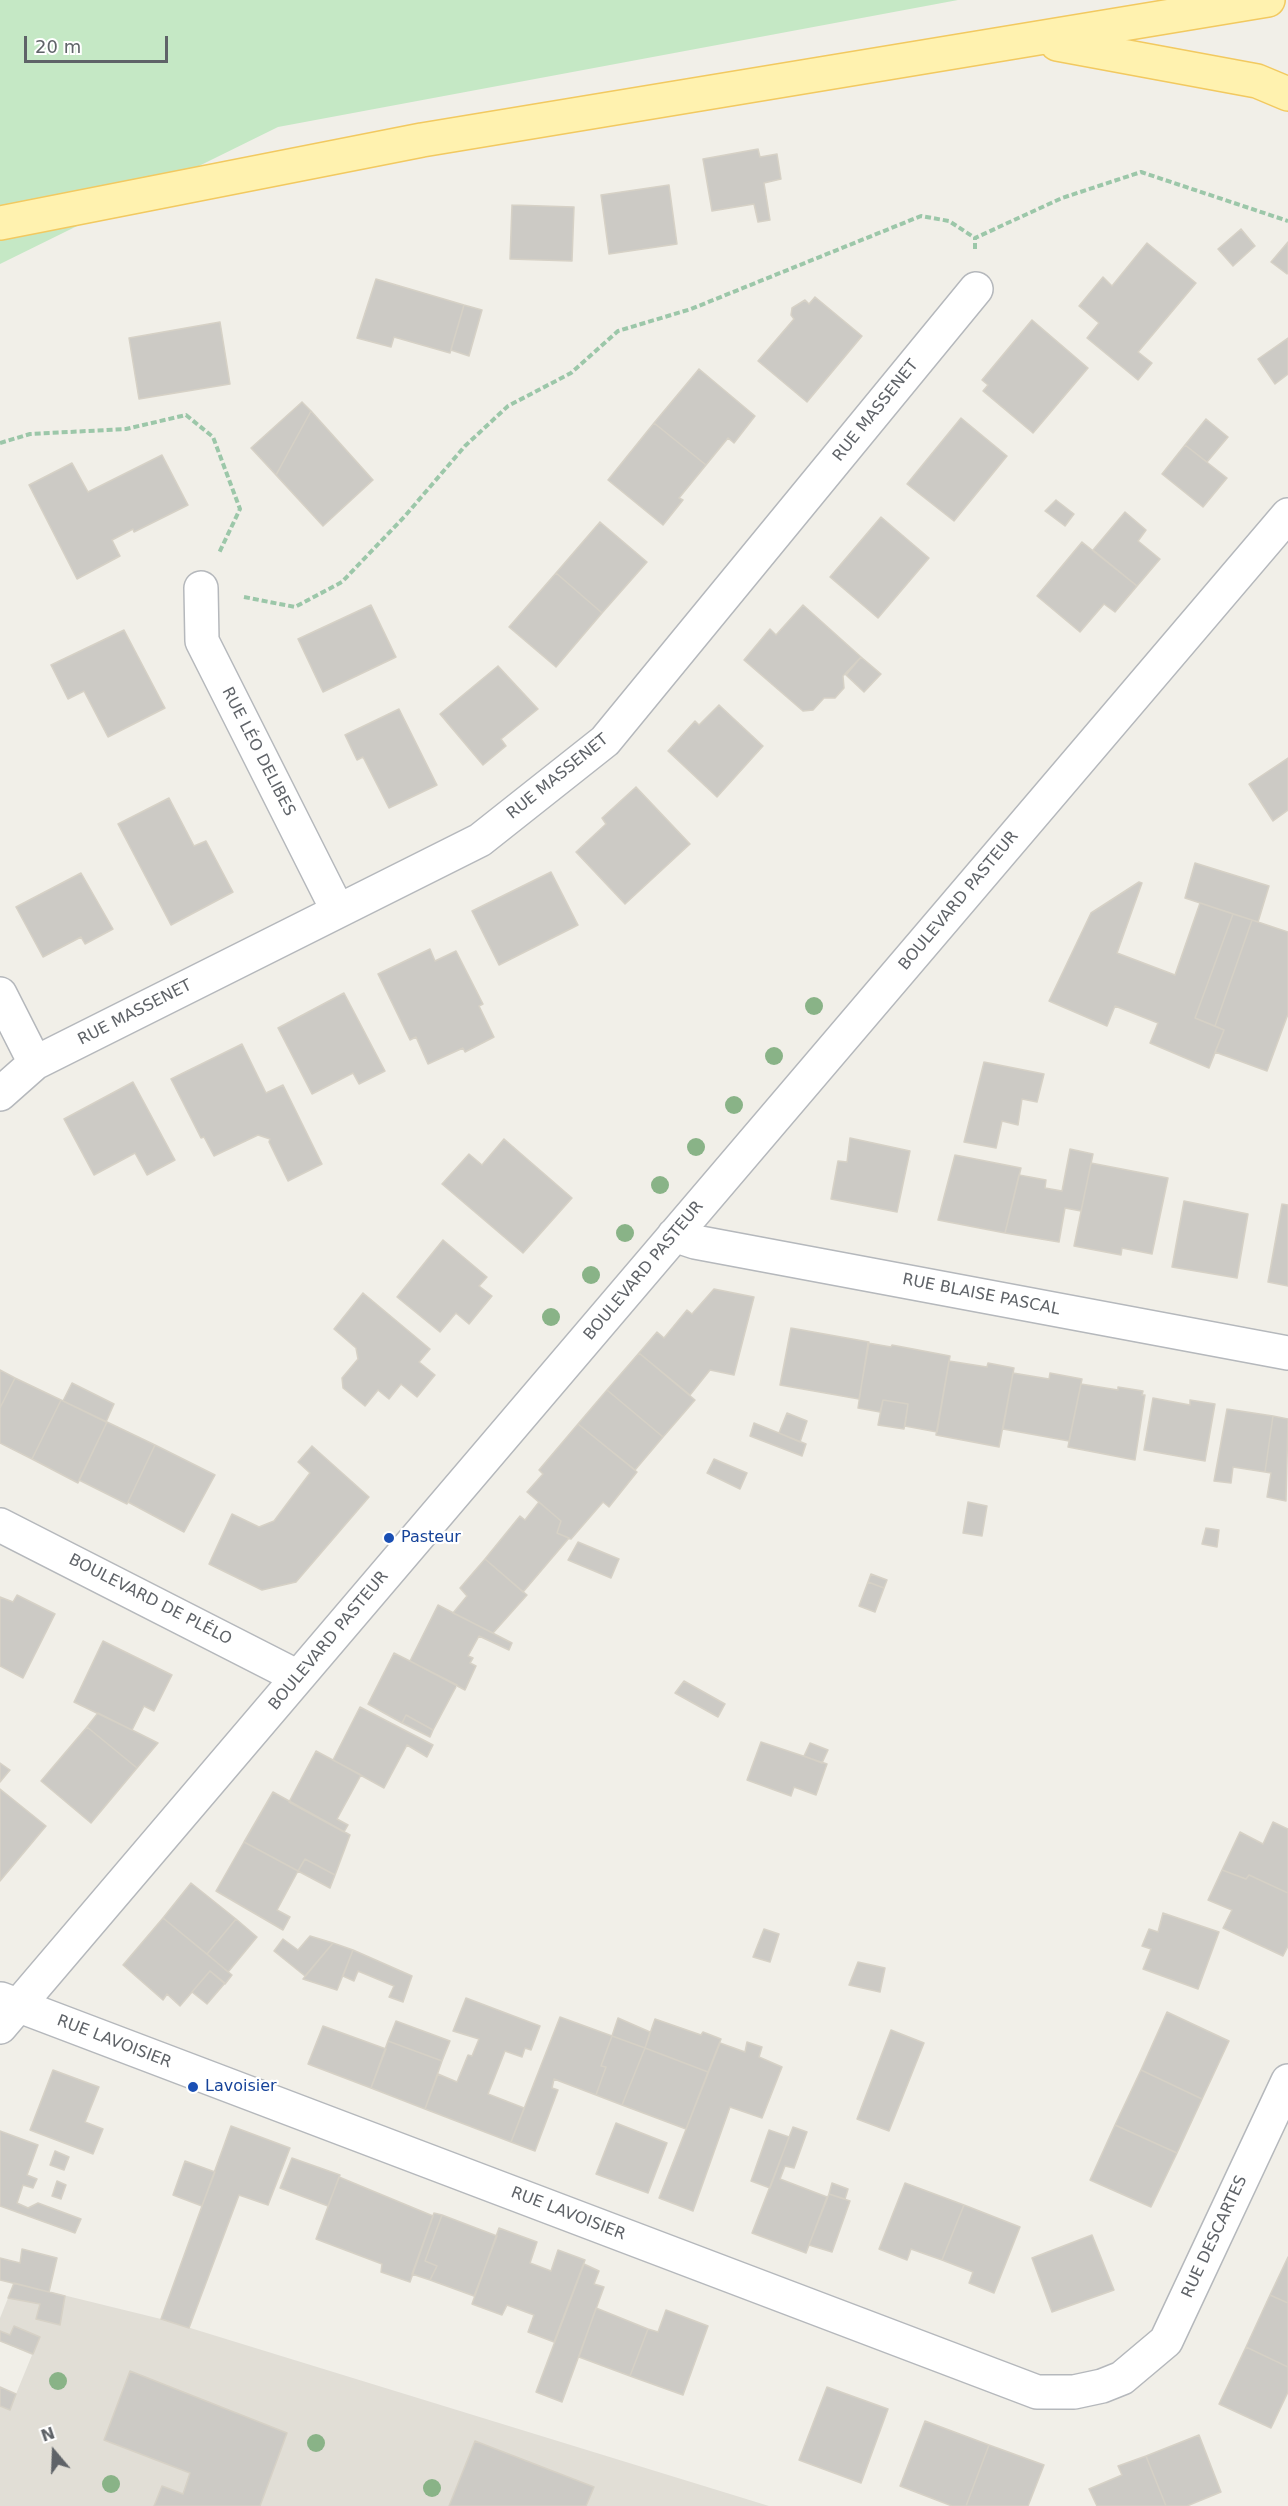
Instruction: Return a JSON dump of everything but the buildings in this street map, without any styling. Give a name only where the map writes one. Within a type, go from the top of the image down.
[{"type":"main road","points":[[0,223],[422,140],[1268,0]]},
{"type":"main road","points":[[1035,39],[1257,81],[1288,94]]},
{"type":"street","name":"RUE MASSENET","points":[[0,1094],[35,1063],[480,840],[605,741],[976,289]]},
{"type":"street","name":"BOULEVARD PASTEUR","points":[[6,2011],[298,1677],[1288,515]]},
{"type":"street","name":"RUE LÉO DELIBES","points":[[201,588],[202,641],[338,911]]},
{"type":"street","points":[[0,994],[35,1063]]},
{"type":"street","name":"RUE BLAISE PASCAL","points":[[674,1235],[695,1242],[1288,1353]]},
{"type":"street","name":"BOULEVARD DE PLÉLO","points":[[0,1526],[298,1677]]},
{"type":"street","name":"RUE LAVOISIER","points":[[6,2011],[1037,2392],[1074,2392],[1102,2386],[1122,2378]]},
{"type":"street","name":"RUE DESCARTES","points":[[1122,2378],[1166,2342],[1288,2081]]},
{"type":"path","points":[[975,238],[1062,198],[1141,172],[1288,221]]},
{"type":"path","points":[[0,443],[30,434],[126,429],[186,415],[213,437],[240,509],[201,588],[295,607],[342,582],[381,543],[465,446],[507,406],[571,373],[618,331],[690,309],[921,216],[949,221],[975,238]]},
{"type":"path","points":[[975,238],[976,289]]},
{"type":"shaded area","points":[[14,2283],[161,2319],[769,2506],[0,2506],[0,2387],[16,2394],[32,2355],[0,2341],[0,2318]]},
{"type":"green space","points":[[0,0],[958,0],[278,127],[0,264]]},
{"type":"place","name":"Pasteur","points":[[389,1538]]},
{"type":"place","name":"Lavoisier","points":[[193,2087]]}]
